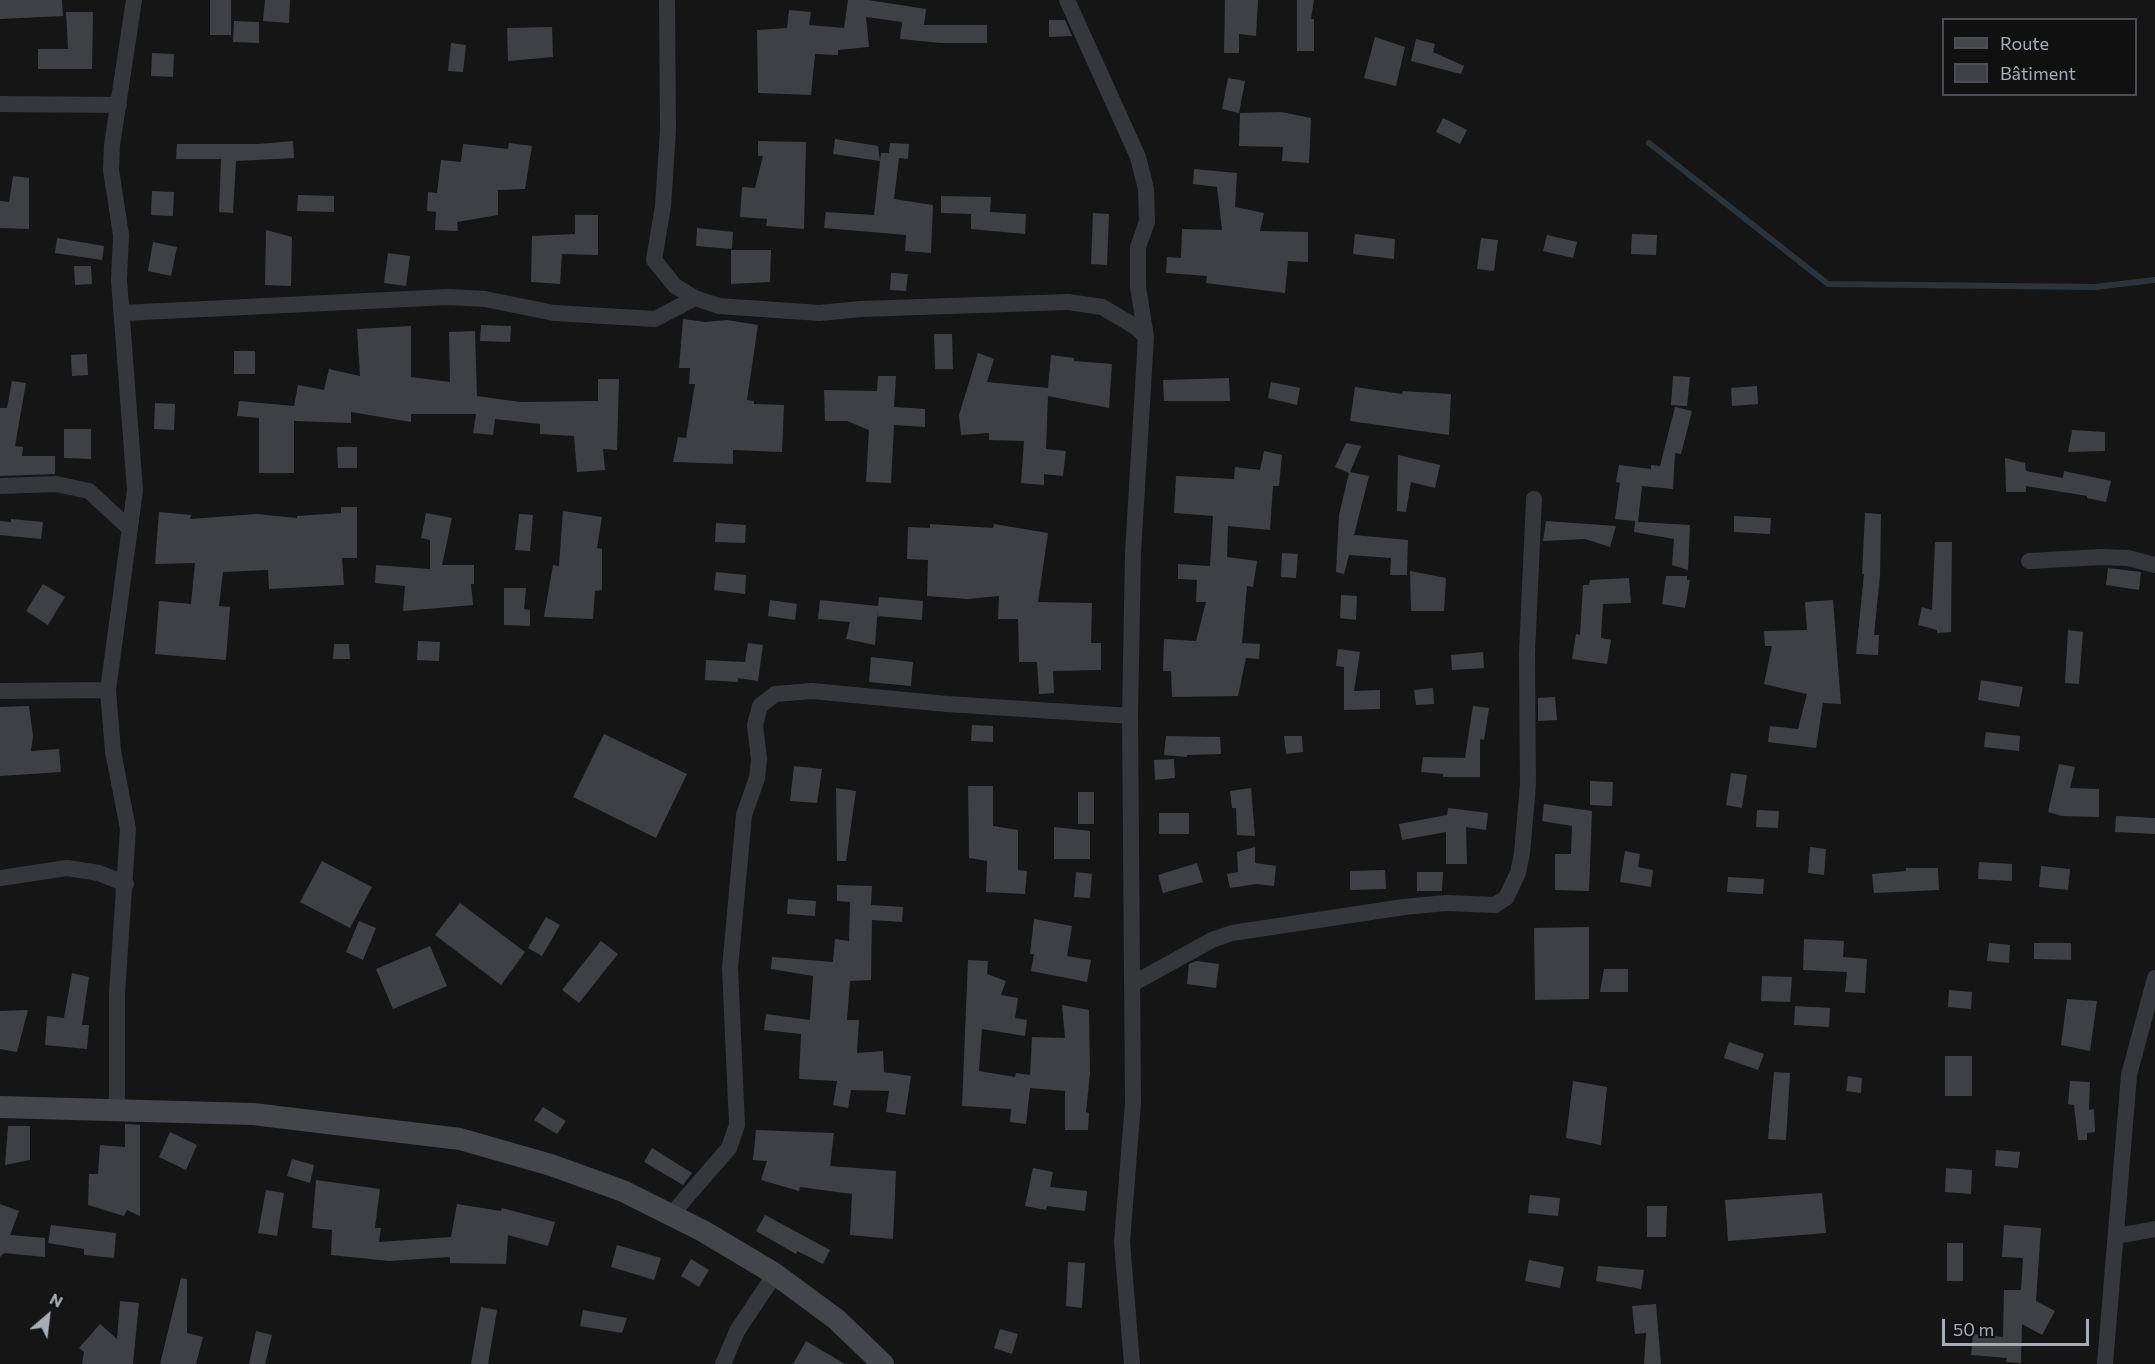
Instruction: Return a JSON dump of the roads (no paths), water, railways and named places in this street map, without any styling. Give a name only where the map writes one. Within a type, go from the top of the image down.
[{"type":"street","points":[[117,1110],[117,993],[128,829],[113,751],[108,690],[135,490],[119,280],[120,235],[111,170],[112,145],[134,0]]},
{"type":"street","points":[[667,0],[668,130],[663,206],[654,260],[675,286],[695,298],[719,306],[819,313],[861,309],[1068,302],[1102,307],[1136,327],[1146,337]]},
{"type":"street","points":[[1067,0],[1138,157],[1146,189],[1148,222],[1138,247],[1138,287],[1146,337],[1133,553],[1130,716],[1134,983],[1133,1102],[1122,1242],[1132,1364]]},
{"type":"street","points":[[0,105],[119,105]]},
{"type":"street","points":[[123,313],[448,297],[485,298],[554,313],[655,319],[695,298]]},
{"type":"street","points":[[0,486],[56,484],[89,491],[130,529]]},
{"type":"street","points":[[1134,983],[1212,940],[1232,933],[1404,907],[1446,903],[1495,905],[1506,898],[1518,873],[1522,853],[1528,784],[1527,653],[1534,499]]},
{"type":"street","points":[[2029,561],[2101,557],[2128,558],[2155,565]]},
{"type":"street","points":[[0,691],[108,690]]},
{"type":"street","points":[[671,1215],[729,1148],[737,1125],[730,968],[744,815],[747,799],[757,778],[759,759],[755,725],[760,706],[775,694],[812,691],[946,705],[1130,716]]},
{"type":"street","points":[[0,878],[67,868],[99,873],[126,884]]},
{"type":"street","points":[[2105,1364],[2129,1075],[2155,978]]},
{"type":"street","points":[[0,1107],[253,1114],[460,1139],[550,1165],[623,1191],[671,1215],[775,1274],[836,1319],[883,1364]]},
{"type":"street","points":[[2116,1236],[2155,1229]]},
{"type":"street","points":[[723,1364],[737,1331],[775,1274]]},
{"type":"waterway","points":[[1649,143],[1828,284],[2095,287],[2155,280]]}]
